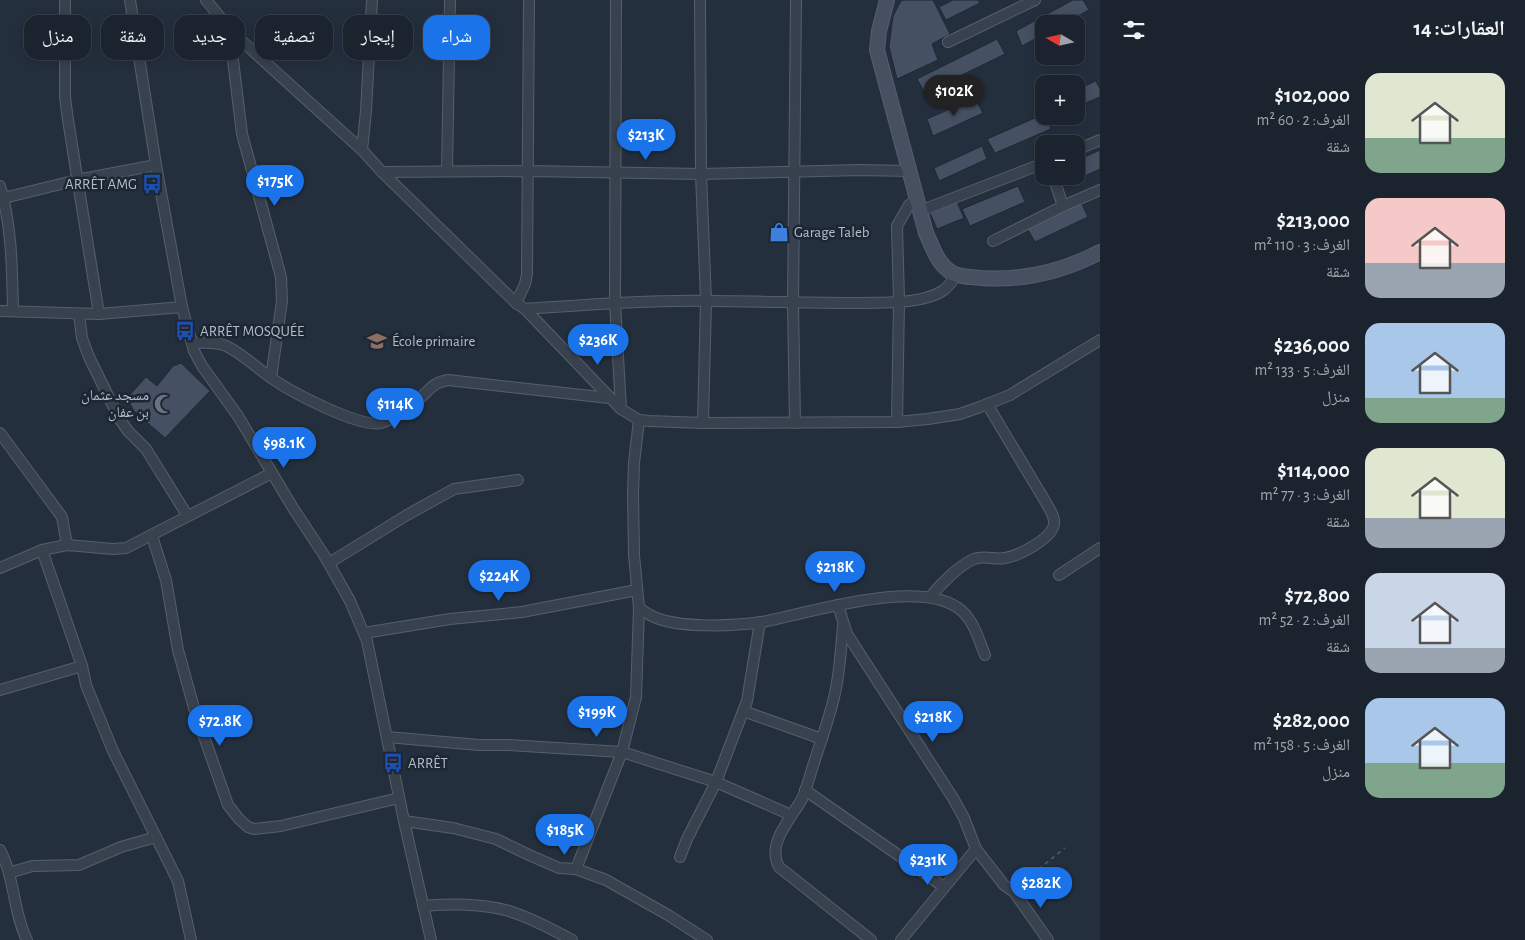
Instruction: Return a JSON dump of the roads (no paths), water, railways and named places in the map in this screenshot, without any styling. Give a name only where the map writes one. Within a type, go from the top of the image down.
[{"type":"main road","points":[[887,0],[880,24],[878,50],[926,233],[939,261],[956,274],[1002,280],[1039,275],[1077,264],[1100,252]]},
{"type":"street","points":[[64,0],[65,97],[99,314]]},
{"type":"street","points":[[130,0],[156,164],[182,307],[194,350],[202,366],[238,416],[329,563],[350,601],[364,633],[404,821],[432,940]]},
{"type":"street","points":[[206,0],[218,15]]},
{"type":"street","points":[[362,150],[372,0]]},
{"type":"street","points":[[447,172],[450,0]]},
{"type":"street","points":[[516,303],[528,274],[529,0]]},
{"type":"street","points":[[616,0],[615,303],[621,409]]},
{"type":"street","points":[[700,0],[701,174],[706,301],[703,423]]},
{"type":"street","points":[[795,423],[793,304],[796,0]]},
{"type":"street","points":[[948,42],[1035,0]]},
{"type":"street","points":[[245,44],[362,150],[382,172],[516,303],[525,309],[609,398],[621,409],[639,420],[703,423],[897,422],[960,414],[1010,395],[1100,340]]},
{"type":"street","points":[[233,60],[242,134],[281,277],[282,301],[271,378]]},
{"type":"street","points":[[1085,146],[1100,140]]},
{"type":"street","points":[[2,199],[77,180],[156,164]]},
{"type":"street","points":[[897,422],[897,226],[909,205],[919,205],[1035,166]]},
{"type":"street","points":[[382,172],[527,171],[701,174],[860,170],[910,171]]},
{"type":"street","points":[[1056,185],[1064,206]]},
{"type":"street","points":[[0,186],[12,263],[13,311]]},
{"type":"street","points":[[993,241],[1100,190]]},
{"type":"street","points":[[525,309],[615,303],[706,301],[793,304],[898,302],[920,299],[946,290],[956,274]]},
{"type":"street","points":[[0,311],[99,314],[182,307]]},
{"type":"street","points":[[79,314],[82,338],[89,357],[119,418],[128,431],[146,448],[187,516]]},
{"type":"street","points":[[192,343],[216,343],[226,346],[271,378],[334,412],[357,421],[381,423],[397,415],[421,398],[432,385],[448,380],[609,398]]},
{"type":"street","points":[[930,597],[938,586],[969,561],[980,557],[998,558],[1017,555],[1046,537],[1054,524],[1054,517],[1048,506],[987,404]]},
{"type":"street","points":[[576,870],[622,752],[636,697],[639,608],[634,555],[633,494],[639,420]]},
{"type":"street","points":[[2,440],[62,517],[67,545]]},
{"type":"street","points":[[0,568],[42,550],[67,545],[126,548],[272,473]]},
{"type":"street","points":[[329,563],[407,515],[454,490],[518,480]]},
{"type":"street","points":[[152,536],[166,580],[178,650],[194,708],[228,805],[239,820],[254,829],[280,826],[399,798]]},
{"type":"street","points":[[1059,576],[1100,548]]},
{"type":"street","points":[[42,550],[82,666],[86,685],[113,752],[178,881],[191,940]]},
{"type":"street","points":[[364,633],[450,619],[522,612],[637,590]]},
{"type":"street","points":[[639,608],[658,619],[684,624],[760,622],[838,605],[896,596],[938,598],[962,612],[974,629],[985,654]]},
{"type":"street","points":[[838,605],[847,634],[953,798],[964,818],[976,849],[1004,885],[1014,892],[1048,940]]},
{"type":"street","points":[[680,857],[716,782],[747,701],[760,622]]},
{"type":"street","points":[[843,622],[835,693],[822,739],[802,798],[791,814],[776,847],[774,858],[779,867],[871,940]]},
{"type":"street","points":[[0,690],[82,666]]},
{"type":"street","points":[[743,711],[822,739]]},
{"type":"street","points":[[387,737],[479,745],[622,752],[716,782],[791,814]]},
{"type":"street","points":[[805,790],[944,887]]},
{"type":"street","points":[[404,821],[453,828],[496,839],[560,868],[576,870],[606,880],[668,915],[707,940]]},
{"type":"street","points":[[9,873],[32,866],[79,865],[121,847],[156,837]]},
{"type":"street","points":[[901,940],[976,849]]},
{"type":"street","points":[[0,850],[9,873],[21,927],[27,940]]},
{"type":"street","points":[[424,906],[453,904],[508,911],[548,926],[572,940]]},
{"type":"place","name":"ARRÊT AMG","points":[[152,184]]},
{"type":"place","name":"Garage Taleb","points":[[779,232]]},
{"type":"place","name":"ARRÊT MOSQUÉE","points":[[185,331]]},
{"type":"place","name":"École primaire","points":[[377,341]]},
{"type":"place","name":"مسجد عثمان بن عفان","points":[[164,404]]},
{"type":"place","name":"ARRÊT","points":[[393,763]]}]
